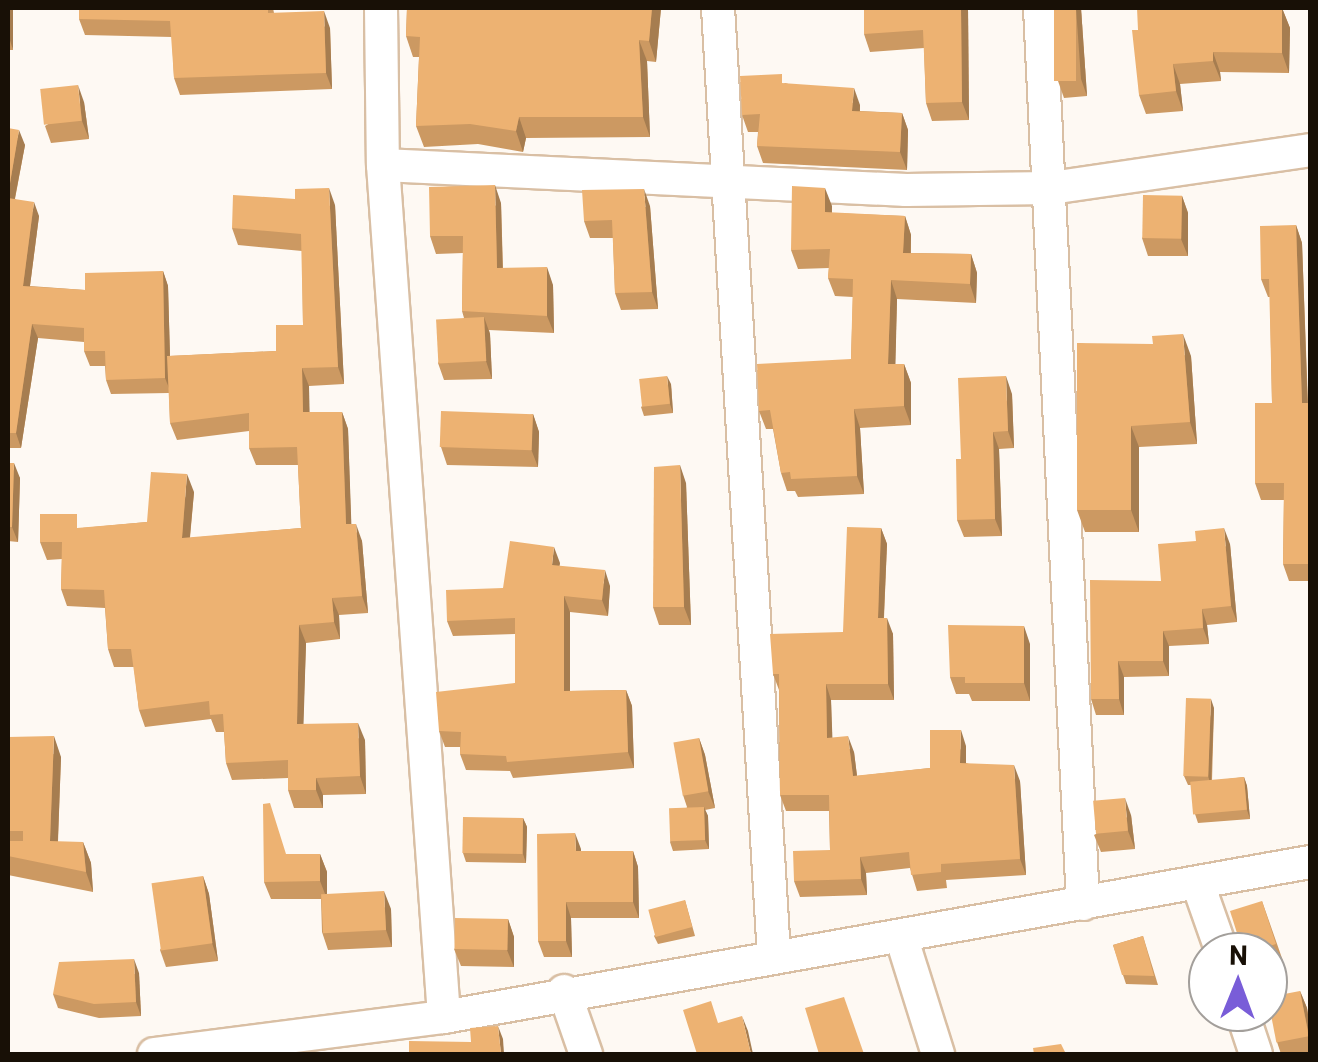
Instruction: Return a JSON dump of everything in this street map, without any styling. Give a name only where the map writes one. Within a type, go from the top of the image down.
[{"type":"street","points":[[381,8],[383,165],[444,1017]]},
{"type":"street","points":[[718,8],[774,956]]},
{"type":"street","points":[[1040,8],[1083,904]]},
{"type":"street","points":[[383,165],[727,182],[1051,188],[1310,150]]},
{"type":"street","points":[[154,1054],[314,1044],[564,992],[1310,862]]},
{"type":"street","points":[[1198,884],[1215,932]]},
{"type":"street","points":[[901,936],[938,1054]]},
{"type":"street","points":[[564,992],[586,1054]]},
{"type":"building","points":[[79,8],[324,11],[326,73],[174,78],[170,21],[79,19]]},
{"type":"building","points":[[407,8],[652,8],[649,41],[639,40],[643,117],[519,117],[516,131],[470,124],[416,126],[420,37],[406,36]]},
{"type":"building","points":[[864,8],[961,8],[962,102],[926,103],[923,30],[864,34]]},
{"type":"building","points":[[1054,8],[1076,8],[1076,81],[1054,81]]},
{"type":"building","points":[[1137,8],[1282,8],[1282,53],[1213,52],[1213,61],[1173,64],[1176,91],[1139,95],[1132,30],[1138,30]]},
{"type":"building","points":[[782,74],[782,83],[854,88],[852,111],[902,113],[900,152],[757,146],[760,114],[742,115],[740,76]]},
{"type":"building","points":[[78,85],[82,121],[44,125],[40,89]]},
{"type":"building","points":[[8,128],[19,130],[8,195]]},
{"type":"building","points":[[495,185],[497,268],[547,267],[547,316],[462,311],[463,236],[430,236],[429,187]]},
{"type":"building","points":[[792,186],[825,188],[825,212],[905,216],[903,253],[971,254],[970,284],[891,280],[888,364],[904,364],[904,406],[854,409],[857,476],[791,479],[790,472],[781,473],[770,410],[759,411],[757,364],[851,359],[853,279],[828,278],[830,249],[791,250]]},
{"type":"building","points":[[329,188],[338,367],[302,368],[303,412],[342,412],[346,524],[356,524],[362,596],[332,598],[334,622],[299,625],[297,724],[358,723],[360,776],[316,778],[316,790],[288,790],[288,760],[226,763],[223,714],[210,715],[209,701],[139,710],[131,649],[108,649],[104,590],[61,589],[62,542],[40,542],[40,514],[77,514],[77,528],[147,522],[151,472],[187,474],[182,538],[301,528],[297,447],[249,448],[249,413],[170,423],[167,356],[276,351],[276,325],[303,325],[301,234],[232,228],[233,195],[295,199],[295,189]]},
{"type":"building","points":[[644,189],[652,292],[615,293],[612,220],[584,221],[582,190]]},
{"type":"building","points":[[1143,195],[1182,196],[1181,239],[1142,238]]},
{"type":"building","points":[[8,198],[34,202],[23,286],[85,290],[85,273],[163,271],[165,378],[106,380],[105,351],[84,351],[84,328],[32,324],[16,433],[8,433]]},
{"type":"building","points":[[1296,225],[1302,403],[1308,403],[1310,564],[1283,564],[1284,483],[1255,483],[1255,403],[1272,403],[1269,279],[1261,279],[1260,226]]},
{"type":"building","points":[[484,317],[486,361],[438,363],[436,320]]},
{"type":"building","points":[[1183,334],[1190,422],[1131,426],[1131,510],[1077,510],[1077,343],[1153,344],[1152,336]]},
{"type":"building","points":[[667,376],[670,404],[642,407],[639,379]]},
{"type":"building","points":[[1006,376],[1008,431],[993,432],[995,519],[957,520],[956,459],[961,459],[958,378]]},
{"type":"building","points":[[441,411],[533,414],[532,450],[440,447]]},
{"type":"building","points":[[8,463],[14,463],[12,527],[8,527]]},
{"type":"building","points":[[680,465],[684,607],[653,607],[654,467]]},
{"type":"building","points":[[847,527],[881,528],[878,618],[887,618],[888,684],[826,684],[827,738],[848,736],[853,776],[930,768],[930,730],[961,730],[960,763],[1014,765],[1020,859],[941,864],[941,872],[911,875],[909,852],[860,857],[861,879],[794,881],[793,851],[830,850],[829,795],[780,795],[779,674],[773,674],[770,634],[843,632]]},
{"type":"building","points":[[1224,528],[1231,606],[1202,609],[1203,628],[1163,631],[1163,661],[1118,661],[1119,699],[1091,699],[1090,580],[1161,581],[1158,544],[1196,541],[1195,531]]},
{"type":"building","points":[[510,541],[554,547],[552,565],[605,570],[602,600],[564,596],[564,691],[626,690],[628,752],[507,762],[506,756],[460,754],[461,732],[439,731],[436,692],[515,683],[515,618],[447,621],[446,590],[503,588]]},
{"type":"building","points":[[948,625],[1024,626],[1024,683],[965,683],[965,677],[950,677]]},
{"type":"building","points":[[1186,698],[1211,699],[1208,777],[1183,776]]},
{"type":"building","points":[[54,736],[50,841],[83,842],[86,872],[8,856],[8,841],[23,841],[23,831],[8,831],[8,737]]},
{"type":"building","points":[[699,738],[708,791],[683,796],[673,743]]},
{"type":"building","points":[[1244,777],[1247,810],[1193,815],[1190,782]]},
{"type":"building","points":[[1125,798],[1128,831],[1096,834],[1093,801]]},
{"type":"building","points":[[270,803],[286,854],[320,854],[320,881],[264,882],[263,804]]},
{"type":"building","points":[[704,807],[705,840],[670,841],[669,808]]},
{"type":"building","points":[[463,817],[523,818],[522,854],[462,853]]},
{"type":"building","points":[[575,833],[576,851],[633,851],[633,902],[566,902],[566,941],[538,941],[537,834]]},
{"type":"building","points":[[203,876],[212,943],[161,951],[152,883]]},
{"type":"building","points":[[384,891],[386,930],[323,933],[321,894]]},
{"type":"building","points":[[685,900],[692,927],[656,937],[648,910]]},
{"type":"building","points":[[1262,901],[1272,932],[1237,932],[1230,911]]},
{"type":"building","points":[[455,918],[508,919],[507,950],[454,949]]},
{"type":"building","points":[[1143,936],[1154,976],[1122,975],[1113,945]]},
{"type":"building","points":[[134,959],[136,1002],[94,1004],[53,994],[59,962]]},
{"type":"building","points":[[1300,991],[1309,1036],[1276,1042],[1274,1032],[1288,1032],[1288,993]]},
{"type":"building","points":[[844,997],[864,1054],[819,1054],[805,1008]]},
{"type":"building","points":[[711,1001],[718,1023],[742,1016],[751,1054],[697,1054],[683,1010]]},
{"type":"building","points":[[498,1026],[501,1054],[409,1054],[409,1041],[471,1042],[470,1028]]},
{"type":"building","points":[[1061,1044],[1066,1054],[1034,1054],[1033,1048]]}]
